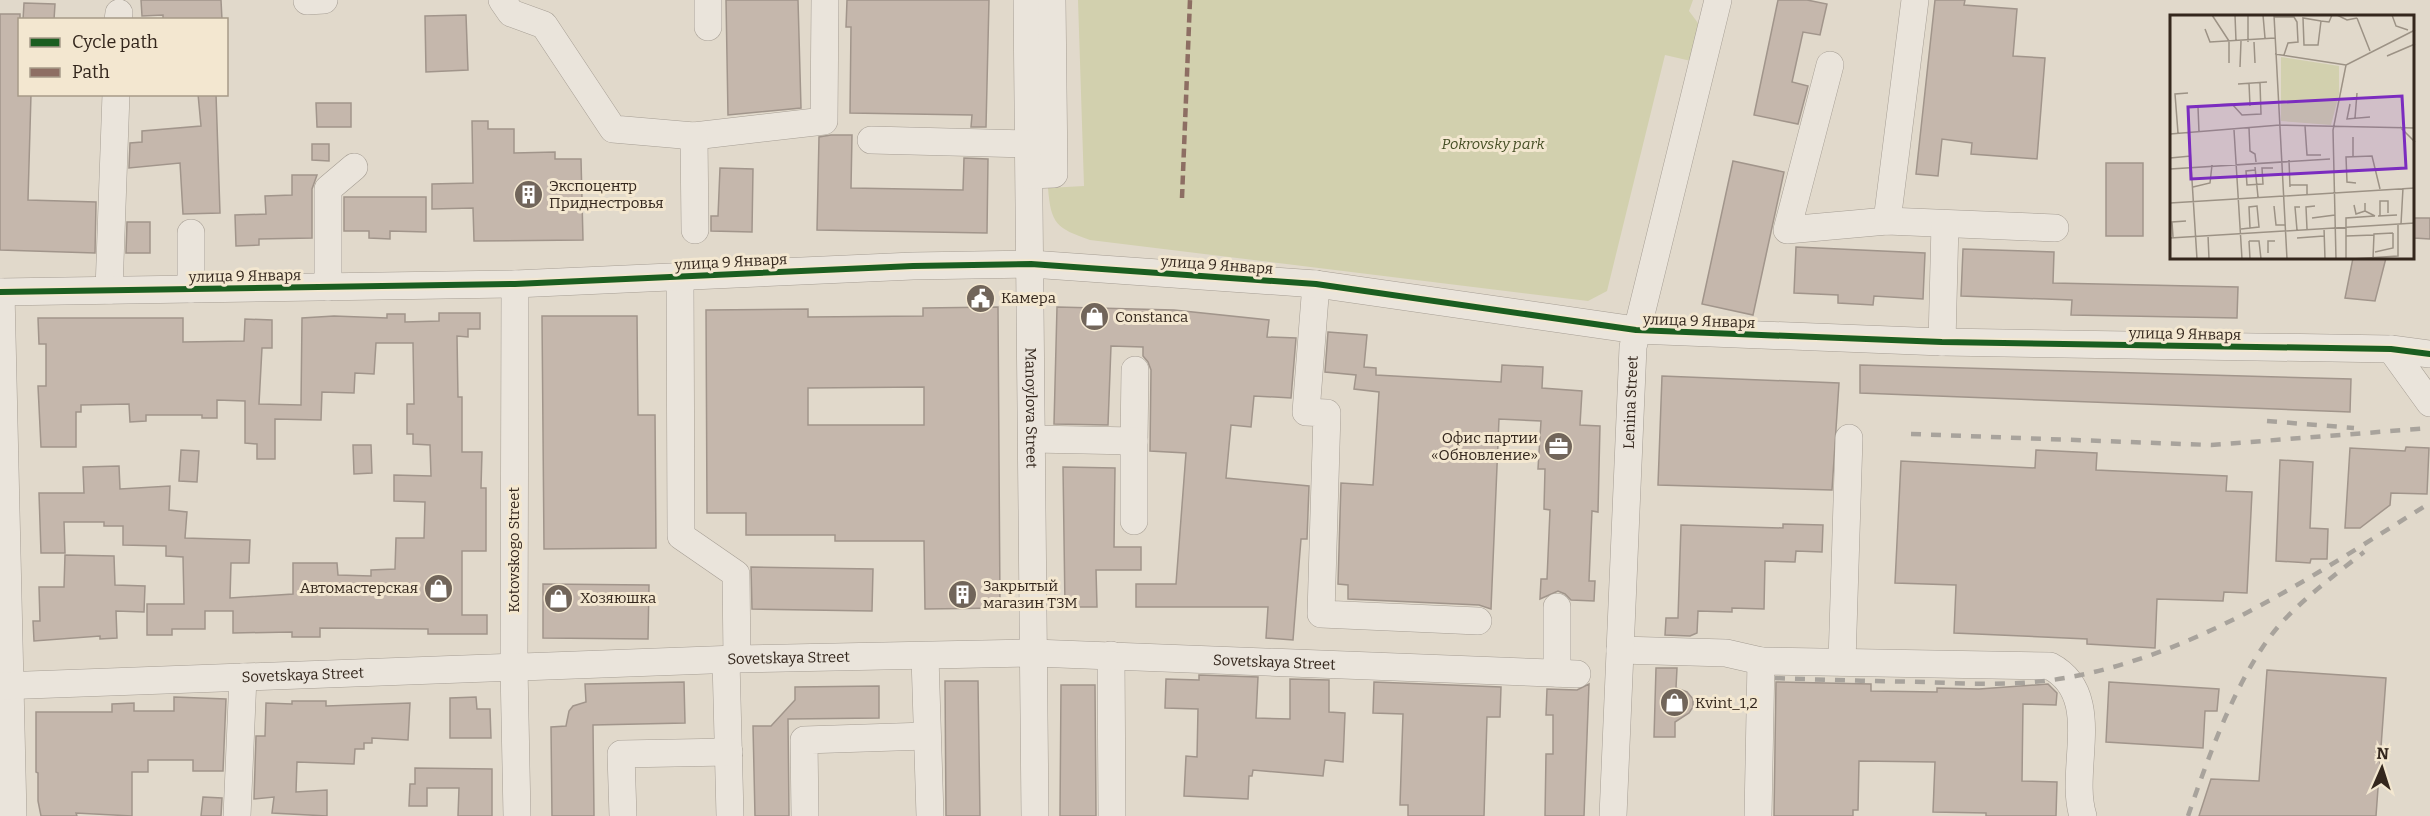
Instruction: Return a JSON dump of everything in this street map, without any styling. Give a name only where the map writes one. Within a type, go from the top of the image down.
[{"type":"street","points":[[502,0],[511,13],[544,25],[613,129],[694,136],[824,120],[825,0]]},
{"type":"street","points":[[708,0],[708,27]]},
{"type":"street","name":"Manoylova Street","points":[[1027,0],[1035,816]]},
{"type":"street","points":[[1030,175],[1054,174],[1052,0]]},
{"type":"street","name":"Lenina Street","points":[[1613,816],[1633,347],[1718,0]]},
{"type":"street","points":[[1887,221],[1915,0]]},
{"type":"street","points":[[1830,65],[1786,230],[1887,221],[2055,228]]},
{"type":"street","points":[[109,290],[116,96]]},
{"type":"street","points":[[694,136],[694,230]]},
{"type":"street","points":[[871,140],[1029,144]]},
{"type":"street","points":[[328,287],[328,189],[354,167]]},
{"type":"street","points":[[1942,342],[1945,224]]},
{"type":"street","points":[[191,233],[191,289]]},
{"type":"street","name":"улица 9 Января","points":[[1,292],[515,284],[913,266],[1031,264],[1316,284],[1636,330],[1942,342],[2391,349],[2430,354]]},
{"type":"street","points":[[680,277],[681,536],[736,574],[729,752],[730,816]]},
{"type":"street","name":"Kotovskogo Street","points":[[515,284],[514,667],[517,816]]},
{"type":"street","points":[[1316,284],[1306,412],[1327,413],[1321,614],[1478,621]]},
{"type":"street","points":[[1,292],[5,686],[14,816]]},
{"type":"street","points":[[2391,349],[2430,403]]},
{"type":"street","points":[[1134,521],[1135,370]]},
{"type":"street","points":[[1842,662],[1849,438]]},
{"type":"street","points":[[1032,439],[1134,441]]},
{"type":"street","name":"Sovetskaya Street","points":[[5,686],[732,660],[1034,654],[1111,655],[1567,674],[1557,607]]},
{"type":"street","points":[[1620,650],[1726,652],[1761,660],[2042,665],[2057,670],[2072,685],[2079,702],[2080,788],[2083,816]]},
{"type":"street","points":[[1111,655],[1112,816]]},
{"type":"street","points":[[925,657],[930,816]]},
{"type":"street","points":[[1758,816],[1761,660]]},
{"type":"street","points":[[237,816],[243,677]]},
{"type":"street","points":[[805,816],[804,740],[927,736]]},
{"type":"street","points":[[623,816],[621,754],[729,752]]},
{"type":"green space","name":"Pokrovsky park","points":[[1078,0],[1693,0],[1689,11],[1701,27],[1691,61],[1665,55],[1607,291],[1588,301],[1090,240],[1063,228],[1057,223],[1051,210],[1048,188],[1084,186]]},
{"type":"building","points":[[141,0],[221,0],[222,18],[142,16]]},
{"type":"building","points":[[726,0],[798,0],[801,108],[728,115]]},
{"type":"building","points":[[847,0],[989,0],[986,127],[971,127],[972,115],[850,113],[851,27],[846,27]]},
{"type":"building","points":[[1778,0],[1807,0],[1827,4],[1820,35],[1803,32],[1792,82],[1808,86],[1798,124],[1754,115]]},
{"type":"building","points":[[1935,0],[1965,0],[1964,5],[2017,9],[2013,56],[2045,58],[2037,159],[1971,154],[1972,143],[1942,139],[1938,176],[1916,174]]},
{"type":"building","points":[[24,3],[55,4],[54,18],[23,18]]},
{"type":"building","points":[[0,14],[20,14],[18,18],[18,96],[31,96],[28,200],[96,202],[95,253],[0,250]]},
{"type":"building","points":[[466,15],[468,70],[426,72],[425,16]]},
{"type":"building","points":[[198,96],[216,96],[220,213],[183,214],[180,163],[129,168],[130,143],[142,142],[142,131],[201,126]]},
{"type":"building","points":[[316,103],[351,103],[351,127],[317,127]]},
{"type":"building","name":"Экспоцентр Приднестровья","points":[[472,121],[488,121],[488,129],[514,129],[514,153],[555,152],[555,159],[581,159],[583,240],[474,241],[473,208],[432,209],[432,184],[473,183]]},
{"type":"building","points":[[852,135],[851,188],[963,190],[964,158],[988,159],[987,233],[817,230],[819,137]]},
{"type":"building","points":[[312,144],[329,144],[329,161],[312,160]]},
{"type":"building","points":[[1733,161],[1784,172],[1753,315],[1702,304]]},
{"type":"building","points":[[2106,163],[2143,163],[2143,236],[2106,236]]},
{"type":"building","points":[[720,168],[753,169],[752,232],[711,231],[711,216],[718,216]]},
{"type":"building","points":[[292,175],[317,175],[312,189],[312,238],[259,239],[259,245],[236,246],[235,215],[266,214],[265,196],[292,195]]},
{"type":"building","points":[[344,197],[426,197],[426,232],[390,231],[390,239],[369,238],[369,231],[344,231]]},
{"type":"building","points":[[2415,218],[2430,218],[2430,239],[2415,238]]},
{"type":"building","points":[[127,222],[150,222],[150,253],[126,253]]},
{"type":"building","points":[[1796,247],[1925,253],[1923,299],[1874,296],[1873,305],[1838,303],[1838,295],[1794,293]]},
{"type":"building","points":[[1963,249],[2054,252],[2053,283],[2238,287],[2237,318],[2071,315],[2072,300],[1961,296]]},
{"type":"building","points":[[2353,260],[2385,260],[2375,301],[2345,298]]},
{"type":"building","points":[[998,307],[1000,608],[925,609],[924,541],[835,541],[835,535],[746,535],[746,513],[707,513],[706,310],[808,309],[808,317],[923,316],[923,308]],"holes":[[[924,387],[924,425],[808,425],[808,388]]]},
{"type":"building","points":[[1057,307],[1174,310],[1269,320],[1267,337],[1296,338],[1291,398],[1254,396],[1251,427],[1231,425],[1226,478],[1309,486],[1307,539],[1301,539],[1293,640],[1266,638],[1268,607],[1136,607],[1136,584],[1176,584],[1186,453],[1150,451],[1151,370],[1143,356],[1143,347],[1111,346],[1108,425],[1054,424]]},
{"type":"building","points":[[439,313],[480,313],[480,329],[468,329],[468,337],[457,336],[458,397],[462,397],[462,452],[482,452],[481,488],[486,488],[486,551],[462,551],[462,615],[487,615],[487,634],[428,634],[428,629],[320,628],[320,637],[292,637],[292,632],[233,633],[233,611],[205,611],[205,629],[172,629],[172,635],[147,635],[147,604],[184,604],[183,557],[166,556],[166,546],[123,545],[123,526],[104,526],[104,522],[64,522],[65,553],[41,553],[39,493],[84,493],[83,467],[119,466],[120,489],[170,486],[169,510],[187,512],[185,538],[250,540],[249,563],[231,563],[230,598],[293,594],[293,563],[337,563],[338,575],[371,576],[371,570],[395,569],[396,538],[424,538],[425,502],[394,501],[394,475],[431,476],[430,445],[413,444],[413,434],[407,434],[407,404],[414,404],[413,343],[376,343],[374,374],[355,373],[354,393],[322,392],[321,420],[275,419],[275,459],[257,459],[257,444],[245,443],[245,401],[217,400],[217,418],[202,418],[202,415],[146,415],[146,421],[130,422],[129,404],[81,405],[81,412],[76,412],[76,447],[41,447],[38,386],[46,386],[46,344],[39,344],[38,318],[183,318],[183,342],[244,341],[245,319],[272,320],[272,348],[262,348],[259,404],[301,405],[302,318],[334,316],[387,318],[387,314],[405,314],[405,322],[439,321]]},
{"type":"building","points":[[542,316],[637,316],[638,415],[655,415],[656,548],[544,549]]},
{"type":"building","points":[[1328,332],[1367,335],[1364,367],[1376,368],[1376,375],[1501,382],[1502,365],[1543,367],[1542,388],[1582,391],[1580,425],[1600,426],[1598,512],[1592,511],[1589,581],[1595,581],[1594,601],[1571,600],[1558,591],[1540,599],[1541,579],[1547,579],[1550,510],[1544,509],[1545,469],[1538,469],[1541,421],[1499,419],[1491,609],[1479,605],[1348,599],[1348,585],[1338,584],[1341,483],[1373,485],[1379,392],[1354,389],[1356,375],[1325,372]]},
{"type":"building","points":[[1860,365],[2351,379],[2350,412],[1860,393]]},
{"type":"building","points":[[1662,376],[1839,383],[1832,490],[1658,485]]},
{"type":"building","points":[[353,445],[371,445],[372,473],[354,474]]},
{"type":"building","points":[[2406,447],[2429,448],[2427,494],[2391,493],[2390,505],[2360,528],[2345,528],[2350,448],[2405,451]]},
{"type":"building","points":[[181,450],[199,451],[197,482],[179,481]]},
{"type":"building","points":[[2036,450],[2097,453],[2096,470],[2227,476],[2226,491],[2252,492],[2247,593],[2224,592],[2223,601],[2157,599],[2155,648],[2087,644],[2087,639],[1954,633],[1956,585],[1895,583],[1901,461],[2035,468]]},
{"type":"building","points":[[2280,460],[2313,462],[2310,528],[2328,529],[2327,559],[2311,559],[2310,563],[2276,561]]},
{"type":"building","points":[[1063,467],[1115,468],[1114,547],[1141,547],[1141,570],[1096,570],[1097,607],[1065,607]]},
{"type":"building","points":[[1783,524],[1823,525],[1822,552],[1796,551],[1795,562],[1765,561],[1764,609],[1732,608],[1732,612],[1698,611],[1697,633],[1690,636],[1665,635],[1666,618],[1678,618],[1681,525],[1783,528]]},
{"type":"building","points":[[65,555],[114,556],[115,585],[145,586],[144,612],[116,611],[117,638],[100,639],[100,636],[34,641],[33,621],[40,621],[39,587],[64,587]]},
{"type":"building","points":[[751,567],[873,569],[872,611],[752,609]]},
{"type":"building","points":[[543,584],[649,585],[648,639],[543,638]]},
{"type":"building","name":"Kvint_1,2","points":[[1656,668],[1677,668],[1676,688],[1687,692],[1693,699],[1693,707],[1689,713],[1675,722],[1675,737],[1654,737]]},
{"type":"building","points":[[2267,670],[2386,678],[2376,816],[2199,816],[2211,779],[2259,781]]},
{"type":"building","points":[[1199,675],[1258,677],[1256,718],[1290,719],[1290,679],[1329,680],[1329,712],[1345,713],[1343,762],[1325,760],[1323,776],[1253,770],[1252,776],[1249,776],[1248,799],[1184,796],[1186,756],[1197,757],[1198,709],[1165,708],[1166,679],[1199,680]]},
{"type":"building","points":[[945,681],[978,681],[980,816],[946,816]]},
{"type":"building","points":[[684,682],[685,723],[593,725],[594,816],[552,816],[551,727],[566,726],[569,711],[573,706],[586,702],[585,684]]},
{"type":"building","points":[[1374,682],[1501,687],[1500,717],[1487,717],[1484,816],[1408,816],[1408,805],[1400,805],[1403,714],[1373,713]]},
{"type":"building","points":[[1776,682],[1871,684],[1871,691],[1937,692],[1937,688],[1979,689],[2048,684],[2057,693],[2056,705],[2023,704],[2022,781],[2057,782],[2056,816],[1986,816],[1986,813],[1933,812],[1935,762],[1859,761],[1858,810],[1853,810],[1853,816],[1774,816]]},
{"type":"building","points":[[2109,682],[2219,689],[2217,711],[2205,711],[2203,748],[2106,742]]},
{"type":"building","points":[[1589,684],[1584,816],[1545,816],[1546,754],[1553,754],[1553,715],[1546,715],[1547,689],[1577,690]]},
{"type":"building","points":[[1061,685],[1095,685],[1096,816],[1060,816]]},
{"type":"building","points":[[879,686],[879,718],[788,719],[789,816],[755,816],[753,726],[771,726],[795,700],[795,687]]},
{"type":"building","points":[[174,697],[226,699],[223,771],[193,771],[193,760],[148,760],[148,772],[132,772],[132,816],[76,813],[77,816],[41,816],[38,801],[38,773],[36,772],[36,712],[112,712],[112,704],[134,703],[134,711],[174,711]]},
{"type":"building","points":[[476,697],[477,709],[490,709],[491,738],[450,738],[450,698]]},
{"type":"building","points":[[292,701],[326,701],[326,706],[410,703],[408,740],[372,738],[372,743],[364,743],[364,749],[355,749],[354,764],[297,762],[296,792],[327,790],[327,816],[272,813],[274,797],[254,799],[256,736],[265,736],[266,703],[292,704]]},
{"type":"building","points":[[415,768],[492,769],[492,816],[458,816],[459,788],[427,788],[427,806],[409,806],[410,784],[415,784]]},
{"type":"building","points":[[203,797],[222,798],[221,816],[201,816]]},
{"type":"railway","points":[[2267,421],[2354,428]]},
{"type":"railway","points":[[1911,434],[2211,445],[2430,428]]},
{"type":"railway","points":[[1775,678],[2012,683],[2048,681],[2115,667],[2163,651],[2255,608],[2344,557],[2430,503]]},
{"type":"railway","points":[[2188,816],[2227,713],[2253,662],[2268,639],[2303,602],[2364,552]]},
{"type":"marked path","points":[[1182,198],[1190,0]]},
{"type":"cycle path","points":[[0,292],[515,284],[913,266],[1031,264],[1316,284],[1636,330],[1942,342],[2391,349],[2430,354]]},
{"type":"place","name":"Экспоцентр Приднестровья","points":[[528,195]]},
{"type":"place","name":"Камера","points":[[980,298]]},
{"type":"place","name":"Constanca","points":[[1094,317]]},
{"type":"place","name":"Офис партии «Обновление»","points":[[1559,447]]},
{"type":"place","name":"Автомастерская","points":[[439,588]]},
{"type":"place","name":"Закрытый магазин ТЗМ","points":[[962,595]]},
{"type":"place","name":"Хозяюшка","points":[[559,598]]},
{"type":"place","name":"Kvint_1,2","points":[[1674,703]]}]
